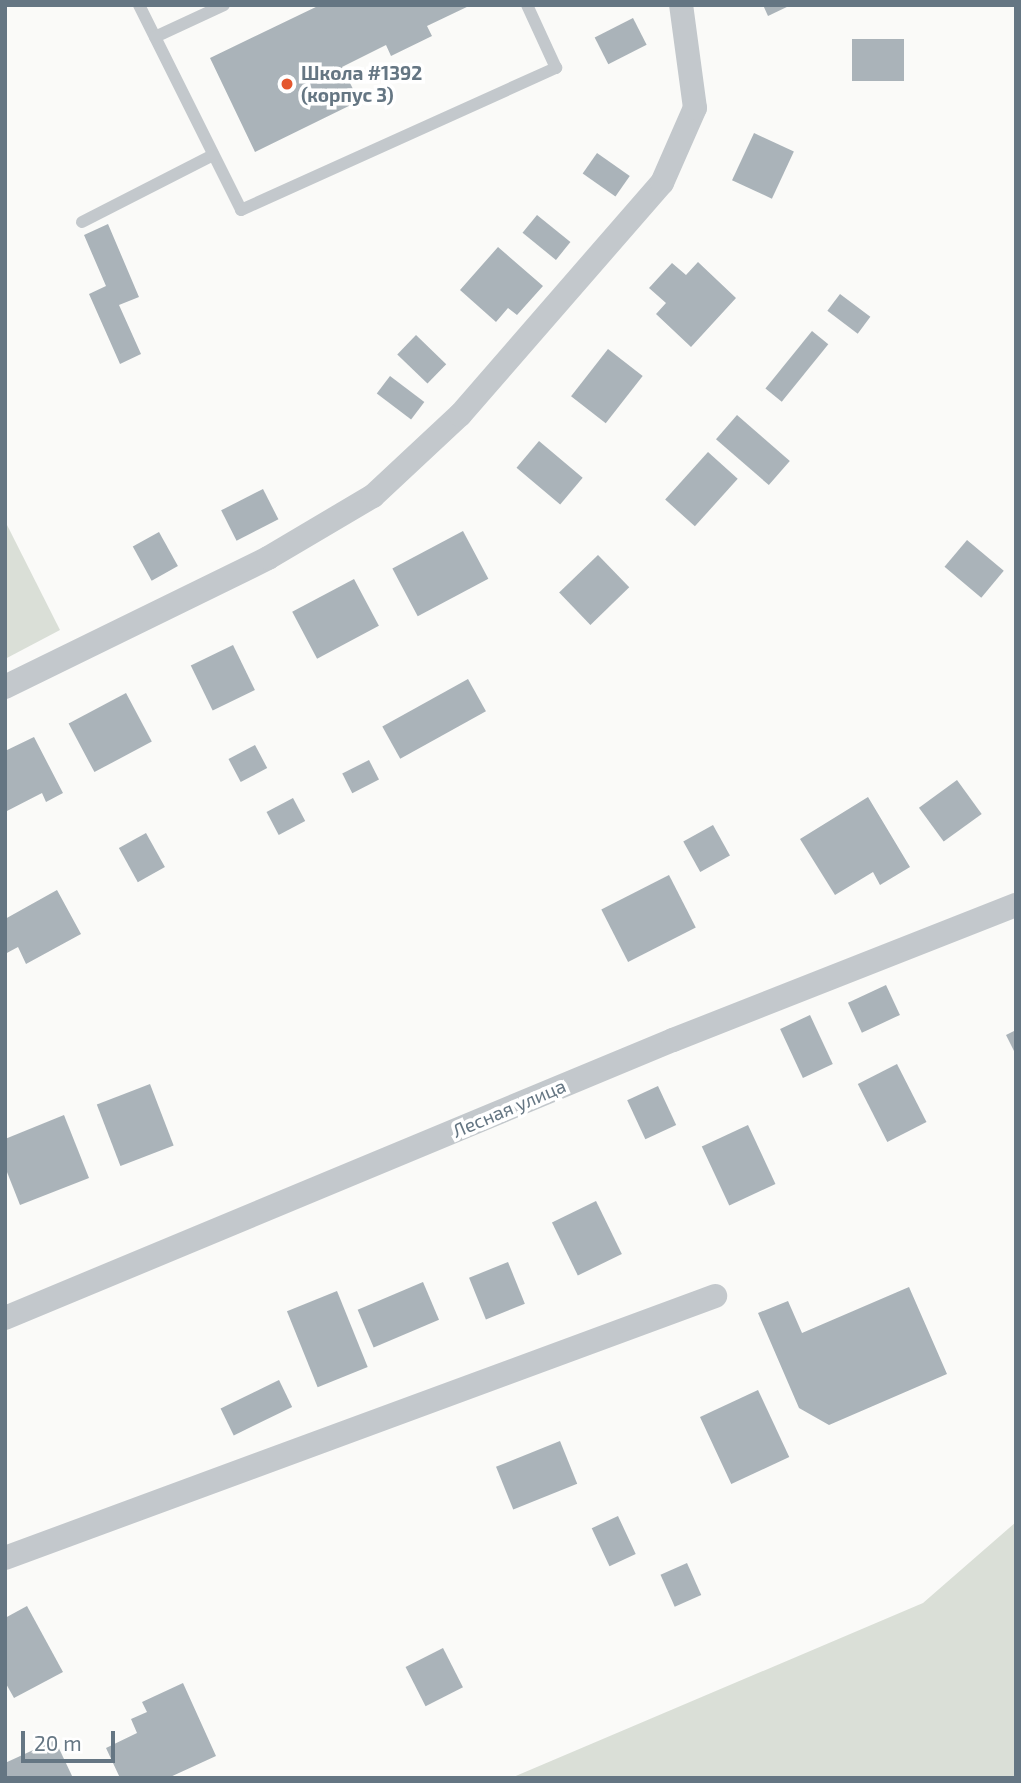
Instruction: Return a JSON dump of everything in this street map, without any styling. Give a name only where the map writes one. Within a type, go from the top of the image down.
[{"type":"street","points":[[5,687],[268,558],[373,496],[460,415],[662,183],[695,108],[681,5]]},
{"type":"street","name":"Лесная улица","points":[[5,1318],[673,1040],[1016,905]]},
{"type":"street","points":[[5,1558],[715,1296]]},
{"type":"lane","points":[[139,5],[241,210],[556,68],[527,5]]},
{"type":"lane","points":[[155,37],[224,5]]},
{"type":"lane","points":[[82,222],[213,155]]},
{"type":"shaded area","points":[[5,521],[60,630],[5,659]]},
{"type":"shaded area","points":[[1016,1522],[1016,1778],[511,1778],[923,1603]]},
{"type":"building","name":"Школа #1392 (корпус 3)","points":[[320,5],[471,5],[427,26],[432,36],[391,56],[386,45],[342,67],[359,101],[255,152],[210,58]]},
{"type":"building","points":[[763,5],[791,5],[768,16]]},
{"type":"building","points":[[633,18],[647,45],[608,64],[595,38]]},
{"type":"building","points":[[852,39],[904,39],[904,81],[852,81]]},
{"type":"building","points":[[754,133],[794,152],[772,199],[732,180]]},
{"type":"building","points":[[597,153],[630,176],[615,196],[583,173]]},
{"type":"building","points":[[537,215],[570,242],[556,260],[523,233]]},
{"type":"building","points":[[108,224],[139,297],[119,305],[141,354],[120,364],[89,294],[106,286],[84,235]]},
{"type":"building","points":[[498,247],[543,286],[517,315],[508,308],[496,322],[460,290]]},
{"type":"building","points":[[698,262],[736,298],[691,347],[656,314],[666,303],[649,288],[672,263],[686,275]]},
{"type":"building","points":[[840,294],[870,317],[858,334],[827,311]]},
{"type":"building","points":[[812,331],[828,344],[782,402],[765,389]]},
{"type":"building","points":[[416,335],[446,364],[427,384],[397,354]]},
{"type":"building","points":[[608,349],[643,376],[606,423],[571,396]]},
{"type":"building","points":[[390,376],[424,402],[411,419],[377,394]]},
{"type":"building","points":[[737,415],[790,461],[769,485],[716,439]]},
{"type":"building","points":[[539,441],[583,478],[560,504],[517,468]]},
{"type":"building","points":[[708,452],[738,479],[695,526],[665,500]]},
{"type":"building","points":[[263,489],[278,519],[237,541],[221,510]]},
{"type":"building","points":[[463,531],[488,579],[418,616],[392,569]]},
{"type":"building","points":[[159,532],[178,566],[152,581],[133,547]]},
{"type":"building","points":[[967,540],[1004,571],[981,598],[945,567]]},
{"type":"building","points":[[598,555],[629,587],[590,625],[559,593]]},
{"type":"building","points":[[354,579],[379,626],[317,659],[292,612]]},
{"type":"building","points":[[233,645],[255,690],[213,711],[191,666]]},
{"type":"building","points":[[468,679],[486,711],[400,759],[382,727]]},
{"type":"building","points":[[126,693],[152,742],[94,772],[69,724]]},
{"type":"building","points":[[34,737],[63,793],[46,802],[42,793],[5,812],[5,751]]},
{"type":"building","points":[[255,745],[267,768],[241,782],[229,759]]},
{"type":"building","points":[[369,760],[379,780],[352,793],[342,774]]},
{"type":"building","points":[[957,780],[982,814],[944,842],[919,808]]},
{"type":"building","points":[[868,797],[910,867],[880,885],[873,872],[835,895],[800,839]]},
{"type":"building","points":[[293,798],[305,821],[279,835],[267,812]]},
{"type":"building","points":[[713,825],[730,856],[700,872],[683,841]]},
{"type":"building","points":[[146,833],[165,867],[138,882],[119,848]]},
{"type":"building","points":[[669,875],[696,928],[628,962],[601,910]]},
{"type":"building","points":[[57,890],[81,934],[26,964],[18,947],[5,954],[5,919]]},
{"type":"building","points":[[886,985],[900,1015],[862,1033],[848,1003]]},
{"type":"building","points":[[810,1015],[833,1064],[803,1078],[780,1029]]},
{"type":"building","points":[[1016,1030],[1016,1055],[1006,1035]]},
{"type":"building","points":[[897,1064],[927,1122],[887,1142],[858,1084]]},
{"type":"building","points":[[150,1084],[174,1146],[120,1166],[97,1104]]},
{"type":"building","points":[[658,1086],[676,1125],[645,1139],[627,1100]]},
{"type":"building","points":[[64,1115],[89,1178],[20,1205],[5,1167],[5,1139]]},
{"type":"building","points":[[748,1125],[775,1184],[729,1205],[702,1147]]},
{"type":"building","points":[[596,1201],[622,1254],[578,1276],[552,1222]]},
{"type":"building","points":[[508,1262],[525,1304],[486,1319],[469,1278]]},
{"type":"building","points":[[423,1282],[439,1320],[374,1347],[358,1310]]},
{"type":"building","points":[[909,1287],[947,1374],[829,1425],[799,1408],[758,1313],[788,1301],[802,1333]]},
{"type":"building","points":[[337,1291],[368,1367],[318,1387],[287,1311]]},
{"type":"building","points":[[279,1380],[292,1407],[234,1435],[221,1408]]},
{"type":"building","points":[[758,1390],[789,1457],[731,1484],[700,1417]]},
{"type":"building","points":[[560,1441],[577,1484],[513,1509],[496,1467]]},
{"type":"building","points":[[618,1516],[636,1554],[609,1566],[592,1528]]},
{"type":"building","points":[[687,1563],[701,1595],[675,1607],[661,1575]]},
{"type":"building","points":[[27,1606],[63,1672],[14,1698],[5,1682],[5,1618]]},
{"type":"building","points":[[443,1648],[463,1687],[426,1706],[406,1667]]},
{"type":"building","points":[[183,1683],[216,1756],[168,1778],[120,1778],[106,1748],[137,1733],[131,1719],[147,1712],[142,1702]]},
{"type":"building","points":[[55,1740],[73,1778],[5,1778],[5,1763]]},
{"type":"place","name":"Школа #1392 (корпус 3)","points":[[287,84]]}]
